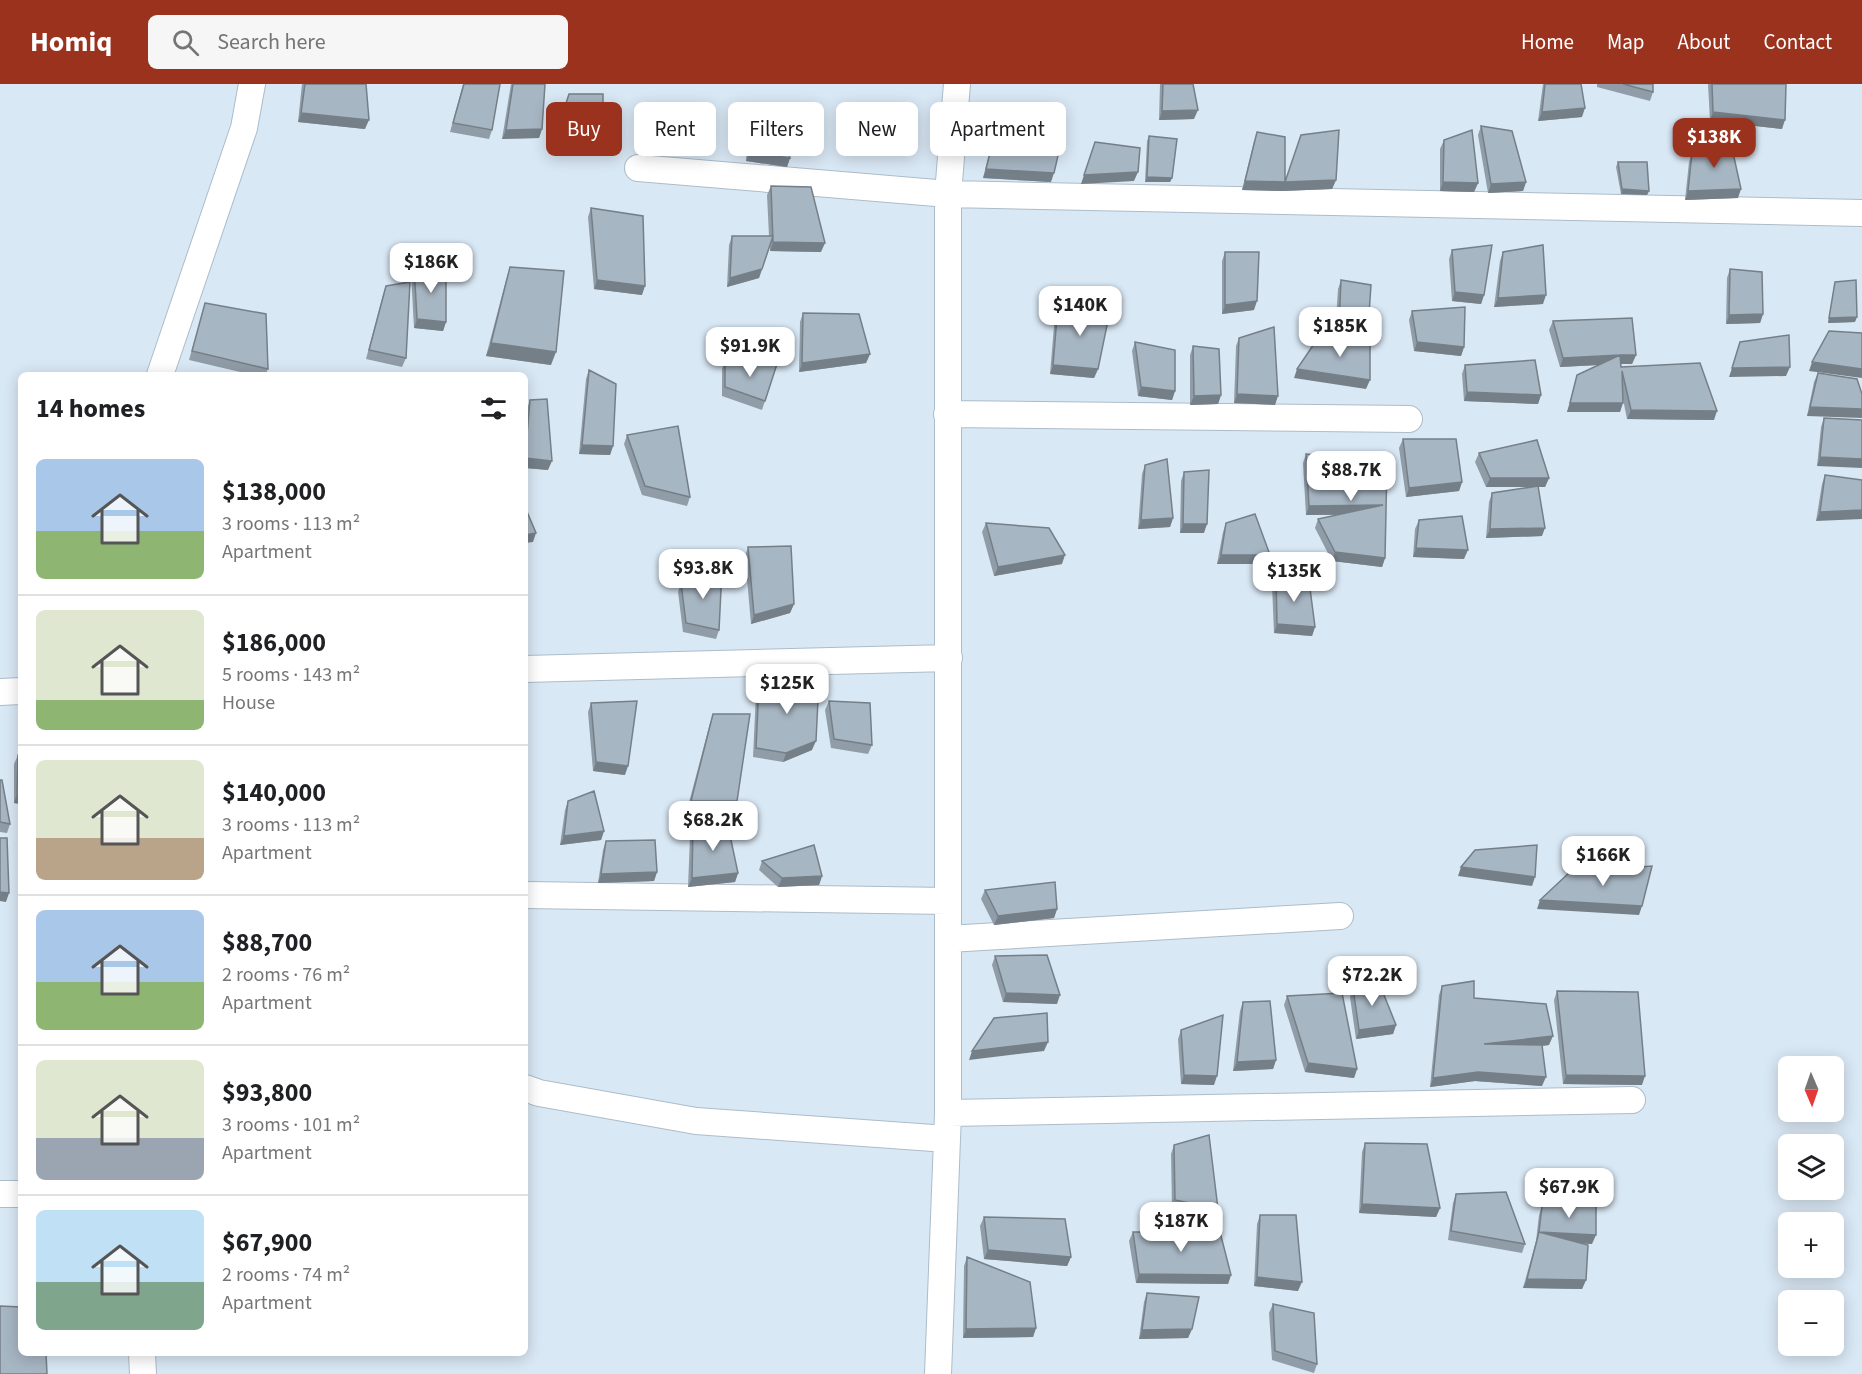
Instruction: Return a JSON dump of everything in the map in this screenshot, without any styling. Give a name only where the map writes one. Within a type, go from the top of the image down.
[{"type":"street","points":[[161,372],[244,128],[252,84]]},
{"type":"street","points":[[938,1374],[948,1113],[948,194],[957,84]]},
{"type":"street","points":[[638,168],[948,194],[1862,213]]},
{"type":"street","points":[[947,414],[1409,419]]},
{"type":"street","points":[[528,669],[949,658]]},
{"type":"street","points":[[0,692],[18,690]]},
{"type":"street","points":[[528,895],[948,901]]},
{"type":"street","points":[[948,939],[1340,916]]},
{"type":"street","points":[[528,1089],[539,1093],[696,1121],[947,1139]]},
{"type":"street","points":[[948,1113],[1632,1100]]},
{"type":"street","points":[[0,1194],[18,1194]]},
{"type":"street","points":[[142,1356],[143,1374]]},
{"type":"building","points":[[305,84],[366,84],[369,120],[301,113]]},
{"type":"building","points":[[464,84],[500,84],[492,130],[453,123]]},
{"type":"building","points":[[513,84],[545,84],[542,129],[506,130]]},
{"type":"building","points":[[1163,84],[1193,84],[1198,110],[1162,111]]},
{"type":"building","points":[[1545,84],[1581,84],[1585,108],[1542,112]]},
{"type":"building","points":[[1623,84],[1653,84],[1653,92]]},
{"type":"building","points":[[1712,84],[1786,84],[1785,120],[1713,112]]},
{"type":"building","points":[[569,94],[603,94],[603,102],[566,102]]},
{"type":"building","points":[[1481,126],[1512,131],[1526,182],[1491,184]]},
{"type":"building","points":[[1339,130],[1336,180],[1285,182],[1301,135]]},
{"type":"building","points":[[1472,130],[1478,183],[1443,182],[1444,140]]},
{"type":"building","points":[[1257,132],[1285,137],[1285,182],[1245,181]]},
{"type":"building","points":[[1149,136],[1177,139],[1172,178],[1147,177]]},
{"type":"building","points":[[1730,139],[1741,189],[1688,191],[1692,153]]},
{"type":"building","points":[[1095,142],[1140,148],[1138,172],[1084,175]]},
{"type":"building","points":[[989,156],[1058,156],[1054,173],[986,169]]},
{"type":"building","points":[[1618,162],[1647,162],[1649,191],[1622,189]]},
{"type":"building","points":[[771,186],[811,187],[825,243],[773,242]]},
{"type":"building","points":[[591,208],[643,216],[645,286],[597,280]]},
{"type":"building","points":[[732,236],[773,236],[762,269],[730,278]]},
{"type":"building","points":[[1492,245],[1484,295],[1455,292],[1452,250]]},
{"type":"building","points":[[1543,245],[1546,295],[1498,298],[1503,252]]},
{"type":"building","points":[[1225,252],[1259,252],[1257,301],[1225,305]]},
{"type":"building","points":[[414,265],[446,272],[446,322],[417,319]]},
{"type":"building","points":[[510,267],[564,271],[556,352],[491,343]]},
{"type":"building","points":[[1730,269],[1762,272],[1763,314],[1729,315]]},
{"type":"building","points":[[1341,280],[1371,285],[1368,329],[1339,327]]},
{"type":"building","points":[[1856,280],[1857,317],[1829,318],[1835,282]]},
{"type":"building","points":[[410,282],[406,358],[369,350],[386,286]]},
{"type":"building","points":[[205,303],[266,314],[268,369],[192,351]]},
{"type":"building","points":[[1058,305],[1110,311],[1098,369],[1053,365]]},
{"type":"building","points":[[1465,307],[1464,347],[1417,342],[1412,311]]},
{"type":"building","points":[[803,313],[859,314],[870,354],[802,363]]},
{"type":"building","points":[[1632,318],[1636,355],[1563,358],[1553,321]]},
{"type":"building","points":[[1274,327],[1278,396],[1237,394],[1239,338]]},
{"type":"building","points":[[1829,331],[1862,333],[1862,369],[1812,362]]},
{"type":"building","points":[[1789,335],[1790,367],[1732,368],[1740,342]]},
{"type":"building","points":[[1318,338],[1370,338],[1370,380],[1297,369]]},
{"type":"building","points":[[1135,342],[1175,350],[1175,391],[1141,387]]},
{"type":"building","points":[[1193,346],[1219,349],[1221,395],[1194,396]]},
{"type":"building","points":[[1620,355],[1621,367],[1700,363],[1717,411],[1631,410],[1622,371],[1623,403],[1570,403],[1577,375]]},
{"type":"building","points":[[725,360],[777,364],[765,401],[725,387]]},
{"type":"building","points":[[1535,360],[1541,395],[1467,392],[1465,365]]},
{"type":"building","points":[[589,370],[616,384],[613,446],[582,445]]},
{"type":"building","points":[[1818,373],[1857,379],[1862,394],[1862,409],[1810,407]]},
{"type":"building","points":[[547,399],[552,461],[528,458],[530,400]]},
{"type":"building","points":[[1824,418],[1862,420],[1862,459],[1820,457]]},
{"type":"building","points":[[678,426],[690,497],[645,486],[627,435]]},
{"type":"building","points":[[1403,439],[1456,439],[1462,482],[1409,488]]},
{"type":"building","points":[[1537,440],[1549,478],[1490,478],[1479,453]]},
{"type":"building","points":[[1306,454],[1387,463],[1385,558],[1335,552],[1318,519],[1383,505],[1309,506]]},
{"type":"building","points":[[1167,459],[1173,518],[1141,520],[1145,465]]},
{"type":"building","points":[[1209,470],[1207,524],[1183,524],[1184,472]]},
{"type":"building","points":[[1825,475],[1862,480],[1862,510],[1820,512]]},
{"type":"building","points":[[1538,486],[1545,528],[1490,529],[1492,493]]},
{"type":"building","points":[[528,514],[536,533],[528,534]]},
{"type":"building","points":[[1255,514],[1270,555],[1221,555],[1226,523]]},
{"type":"building","points":[[1462,516],[1468,550],[1416,548],[1419,520]]},
{"type":"building","points":[[986,523],[1049,528],[1065,555],[998,567]]},
{"type":"building","points":[[791,546],[794,604],[754,615],[748,547]]},
{"type":"building","points":[[722,570],[719,630],[686,623],[681,583]]},
{"type":"building","points":[[1276,576],[1309,581],[1315,627],[1277,624]]},
{"type":"building","points":[[819,679],[816,741],[786,753],[756,748],[759,684]]},
{"type":"building","points":[[637,701],[628,766],[596,762],[591,703]]},
{"type":"building","points":[[829,701],[870,703],[872,745],[834,739]]},
{"type":"building","points":[[713,714],[750,714],[737,801],[691,801]]},
{"type":"building","points":[[0,780],[2,780],[10,824],[0,822]]},
{"type":"building","points":[[594,791],[604,831],[564,836],[568,801]]},
{"type":"building","points":[[728,826],[738,873],[692,878],[693,827]]},
{"type":"building","points":[[0,838],[7,838],[9,893],[0,892]]},
{"type":"building","points":[[655,840],[657,872],[601,874],[606,841]]},
{"type":"building","points":[[814,845],[822,876],[782,878],[762,861]]},
{"type":"building","points":[[1537,845],[1535,877],[1461,867],[1475,850]]},
{"type":"building","points":[[1652,866],[1642,906],[1540,900],[1570,872]]},
{"type":"building","points":[[1055,882],[1057,909],[998,916],[985,890]]},
{"type":"building","points":[[1047,955],[1060,995],[1006,993],[995,956]]},
{"type":"building","points":[[1378,980],[1396,1025],[1359,1030],[1353,988]]},
{"type":"building","points":[[1474,981],[1474,998],[1546,1004],[1553,1036],[1484,1044],[1542,1045],[1546,1077],[1478,1072],[1433,1078],[1442,986]]},
{"type":"building","points":[[1557,991],[1638,992],[1645,1076],[1566,1075]]},
{"type":"building","points":[[1342,993],[1357,1069],[1308,1063],[1287,996]]},
{"type":"building","points":[[1270,1001],[1276,1060],[1237,1062],[1243,1002]]},
{"type":"building","points":[[1047,1013],[1048,1042],[972,1051],[994,1018]]},
{"type":"building","points":[[1223,1015],[1217,1076],[1184,1075],[1181,1030]]},
{"type":"building","points":[[1209,1135],[1218,1209],[1175,1200],[1174,1145]]},
{"type":"building","points":[[1365,1143],[1427,1144],[1440,1208],[1362,1204]]},
{"type":"building","points":[[1506,1192],[1525,1244],[1451,1231],[1456,1194]]},
{"type":"building","points":[[1596,1202],[1596,1235],[1539,1232],[1542,1206]]},
{"type":"building","points":[[1260,1215],[1296,1215],[1302,1282],[1257,1277]]},
{"type":"building","points":[[984,1217],[1065,1219],[1071,1257],[988,1250]]},
{"type":"building","points":[[1133,1232],[1220,1232],[1231,1275],[1139,1274]]},
{"type":"building","points":[[1539,1232],[1588,1245],[1586,1280],[1527,1279]]},
{"type":"building","points":[[967,1257],[1030,1282],[1036,1328],[966,1329]]},
{"type":"building","points":[[1147,1293],[1199,1297],[1192,1329],[1142,1330]]},
{"type":"building","points":[[1273,1304],[1314,1313],[1317,1364],[1275,1351]]},
{"type":"building","points":[[0,1306],[18,1307],[18,1356],[46,1356],[47,1374],[0,1374]]}]
